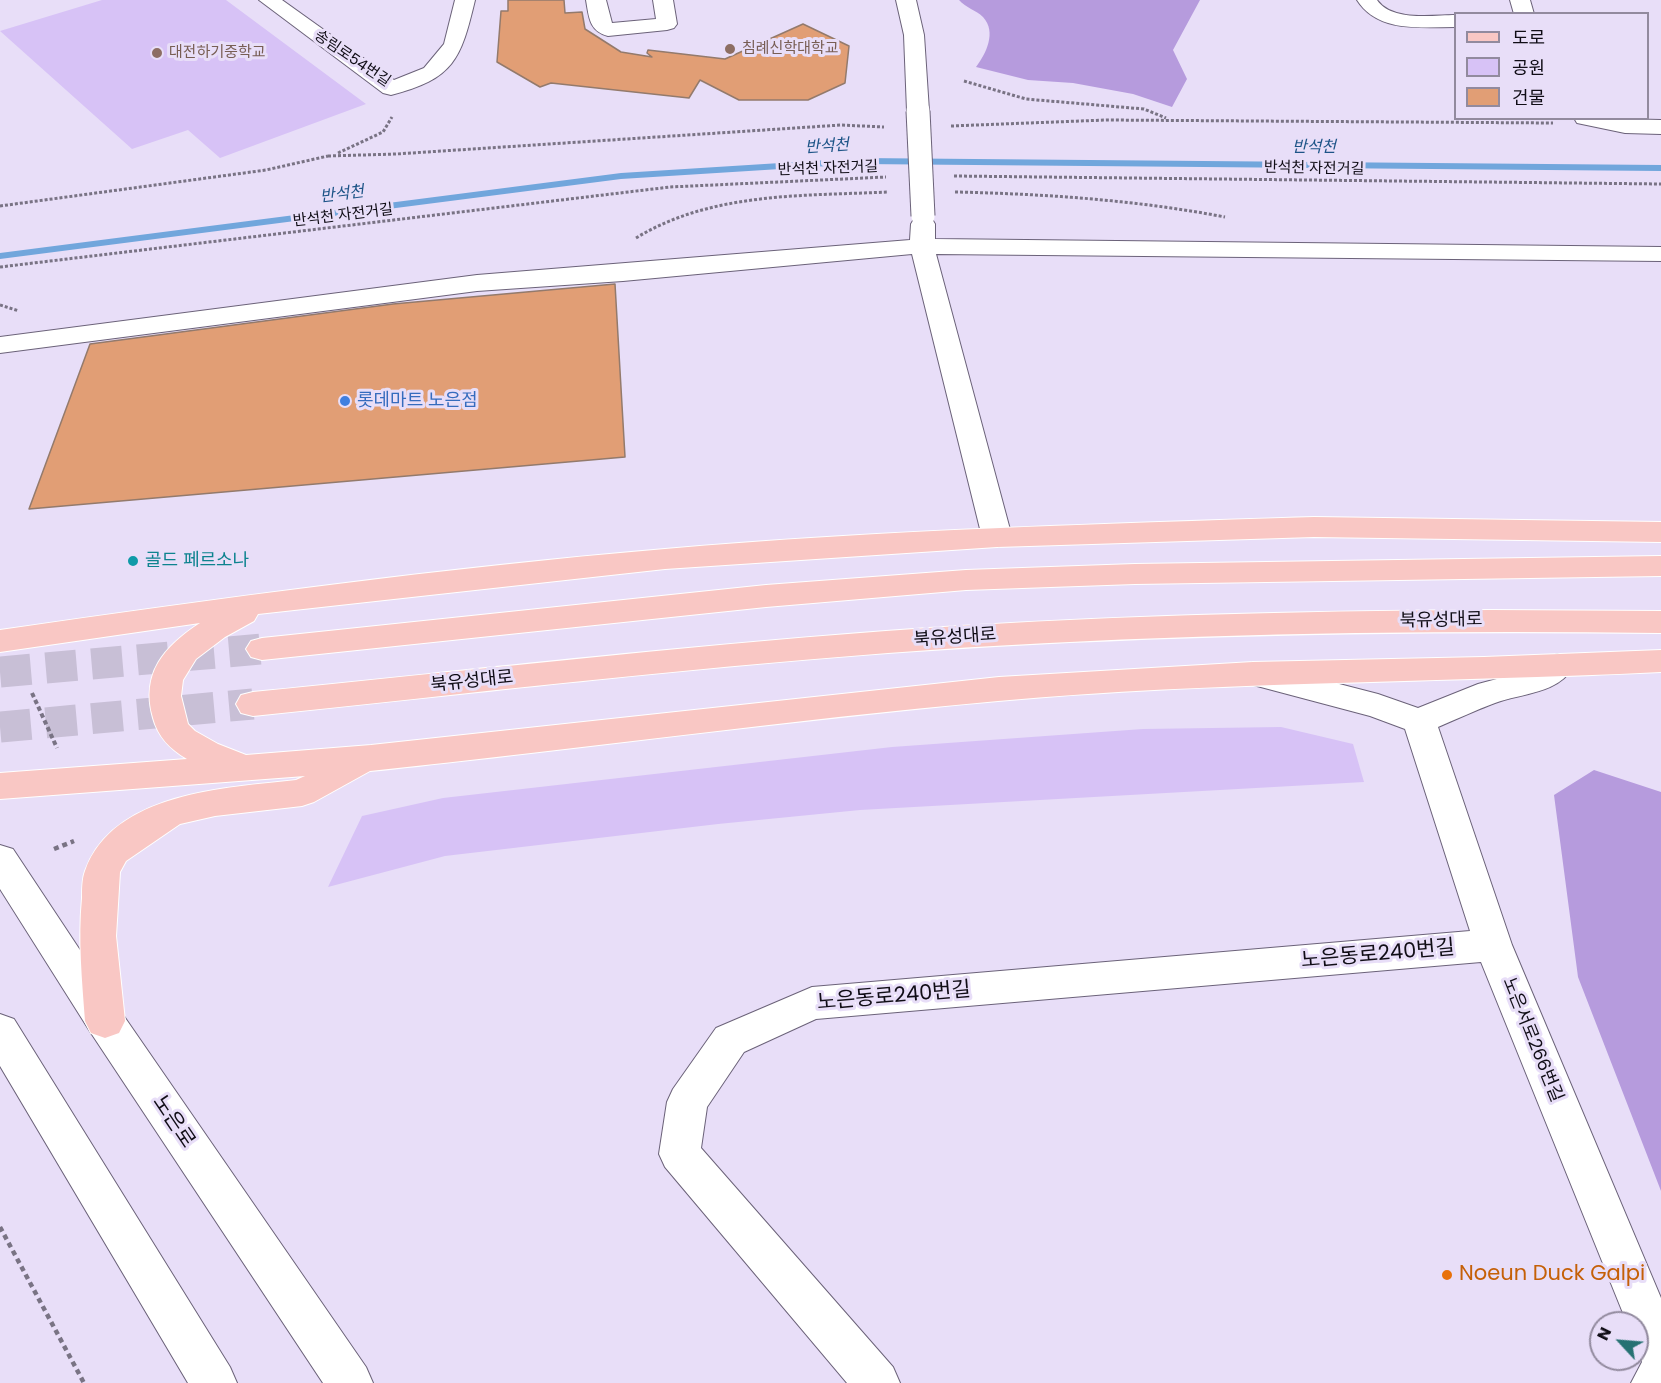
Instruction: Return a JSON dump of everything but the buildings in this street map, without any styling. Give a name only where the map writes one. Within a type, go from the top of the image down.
[{"type":"main road","points":[[0,641],[287,599],[664,559],[997,537],[1314,527],[1661,532]]},
{"type":"main road","points":[[262,649],[766,596],[966,580],[1135,574],[1661,566]]},
{"type":"main road","points":[[246,768],[203,753],[176,733],[165,706],[167,678],[187,648],[213,627],[248,610],[287,599]]},
{"type":"main road","name":"북유성대로","points":[[253,704],[762,654],[980,636],[1233,626],[1514,620],[1661,622]]},
{"type":"main road","points":[[0,786],[371,758],[999,689],[1252,674],[1661,661]]},
{"type":"main road","points":[[105,1021],[97,936],[102,872],[113,851],[140,831],[171,813],[215,803],[302,793],[371,758]]},
{"type":"street","name":"송림로54번길","points":[[269,0],[391,88],[432,73],[454,45],[465,0]]},
{"type":"street","points":[[596,0],[601,25],[608,30],[667,24],[663,0]]},
{"type":"street","points":[[906,0],[914,35],[923,216],[922,246],[997,537]]},
{"type":"street","points":[[1367,0],[1370,8],[1380,16],[1454,21]]},
{"type":"street","points":[[1594,120],[1625,126],[1661,126]]},
{"type":"street","points":[[0,345],[477,283],[623,273],[922,246],[1661,254]]},
{"type":"street","points":[[1252,674],[1355,699],[1419,721],[1490,692],[1533,682],[1558,666]]},
{"type":"street","name":"노은서로266번길","points":[[1419,721],[1494,945],[1661,1352]]},
{"type":"street","name":"노은로","points":[[0,859],[105,1021],[350,1383]]},
{"type":"street","name":"노은동로240번길","points":[[878,1383],[680,1154],[687,1102],[730,1040],[812,1003],[1494,945]]},
{"type":"street","points":[[0,1031],[214,1383]]},
{"type":"street","points":[[1654,1383],[1661,1375]]},
{"type":"path","points":[[964,81],[1026,99],[1144,109],[1169,120]]},
{"type":"path","points":[[0,206],[266,170],[345,152],[383,132],[395,111],[391,88]]},
{"type":"path","name":"반석천 자전거길","points":[[944,176],[1661,184]]},
{"type":"path","name":"반석천 자전거길","points":[[0,267],[670,187],[897,177]]},
{"type":"path","points":[[32,693],[59,751]]},
{"type":"path","points":[[54,849],[83,837]]},
{"type":"path","points":[[0,1227],[84,1383]]},
{"type":"green space","name":"대전하기중학교","points":[[102,0],[226,0],[366,104],[220,158],[188,130],[132,149],[0,31]]},
{"type":"green space","points":[[1281,727],[1353,744],[1364,782],[860,810],[718,824],[445,856],[328,887],[362,816],[443,798],[892,747],[1143,729]]},
{"type":"shaded area","points":[[959,0],[1200,0],[1173,50],[1187,79],[1172,107],[1133,94],[1073,83],[1028,80],[976,67],[986,49],[990,36],[989,29],[983,17]]},
{"type":"shaded area","points":[[1594,770],[1661,792],[1661,1191],[1578,977],[1554,795]]},
{"type":"waterway","name":"반석천","points":[[0,256],[621,176],[860,161],[1661,168]]},
{"type":"tunnel","points":[[0,672],[262,649]]},
{"type":"tunnel","points":[[0,727],[253,704]]},
{"type":"place","name":"침례신학대학교","points":[[730,49]]},
{"type":"place","name":"대전하기중학교","points":[[157,53]]},
{"type":"place","name":"롯데마트 노은점","points":[[345,401]]},
{"type":"place","name":"골드 페르소나","points":[[133,561]]},
{"type":"place","name":"Noeun Duck Galpi","points":[[1447,1275]]}]
